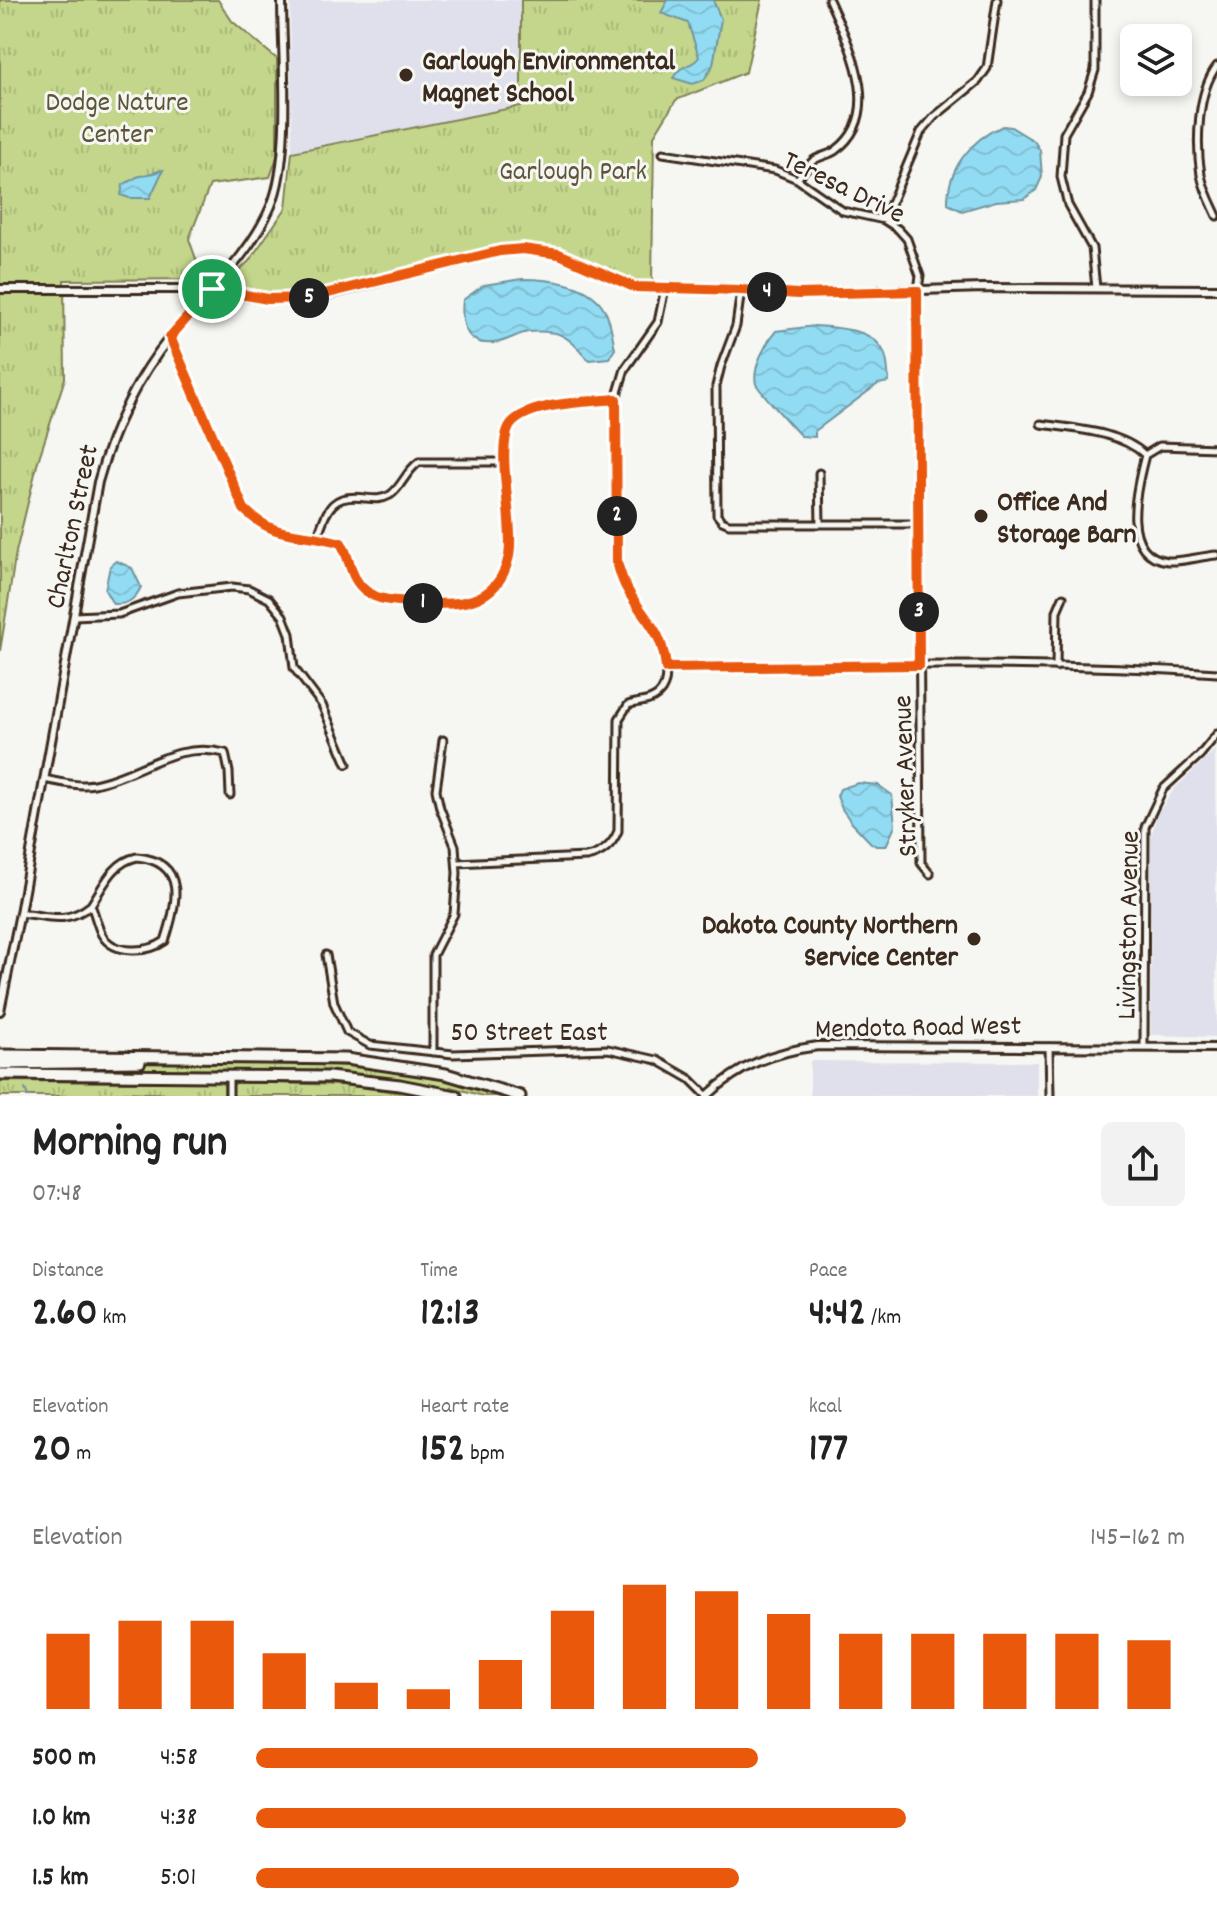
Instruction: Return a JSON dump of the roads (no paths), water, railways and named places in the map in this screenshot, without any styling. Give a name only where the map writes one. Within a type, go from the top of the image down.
[{"type":"highway","points":[[0,1055],[318,1058],[375,1062],[446,1074],[520,1096]]},
{"type":"highway","points":[[0,1064],[139,1062],[203,1056]]},
{"type":"highway","points":[[0,1074],[358,1079],[456,1096]]},
{"type":"street","name":"Charlton Street","points":[[0,1010],[98,482],[110,440],[135,386],[170,337],[257,235],[271,205],[280,175],[283,142],[282,0]]},
{"type":"street","points":[[797,179],[813,161],[836,150],[850,135],[861,106],[861,89],[853,54],[829,0]]},
{"type":"street","points":[[884,220],[921,132],[934,117],[978,81],[987,68],[997,0]]},
{"type":"street","points":[[1095,0],[1095,70],[1088,92],[1064,134],[1061,177],[1068,205],[1092,248],[1096,288]]},
{"type":"street","points":[[1217,66],[1200,105],[1201,175],[1217,216]]},
{"type":"street","name":"Teresa Drive","points":[[663,153],[775,170],[797,179],[843,211],[884,220],[907,239],[920,276],[917,291]]},
{"type":"street","points":[[0,289],[212,289],[268,299],[308,298],[500,251],[523,249],[559,254],[630,286],[798,294],[1096,288],[1217,289]]},
{"type":"street","points":[[457,863],[586,857],[604,851],[618,831],[620,715],[632,703],[650,700],[659,694],[666,680],[666,668],[659,633],[627,588],[617,563],[616,399],[625,369],[658,322],[665,288]]},
{"type":"street","points":[[741,290],[736,326],[716,386],[717,515],[729,524],[919,524]]},
{"type":"street","name":"Stryker Avenue","points":[[917,291],[921,863],[930,874]]},
{"type":"street","points":[[170,337],[244,509],[257,522],[274,531],[318,535],[341,543],[354,579],[375,597],[447,606],[472,602],[484,595],[495,585],[508,557],[511,533],[504,444],[513,421],[536,409],[616,399]]},
{"type":"street","points":[[1041,424],[1080,430],[1134,445],[1145,455]]},
{"type":"street","points":[[1217,448],[1160,446],[1145,455],[1133,515],[1138,541],[1153,557],[1169,561],[1217,555]]},
{"type":"street","points":[[318,535],[327,511],[335,501],[349,496],[387,497],[396,489],[407,470],[419,462],[505,462]]},
{"type":"street","points":[[819,473],[820,524]]},
{"type":"street","points":[[74,616],[119,614],[163,596],[219,589],[249,589],[269,599],[283,616],[290,634],[294,668],[322,705],[347,764]]},
{"type":"street","points":[[1056,667],[1057,611],[1063,597]]},
{"type":"street","points":[[666,668],[919,665],[1217,673]]},
{"type":"street","name":"Livingston Avenue","points":[[1144,1047],[1145,827],[1163,789],[1200,755],[1217,734]]},
{"type":"street","points":[[433,1052],[433,955],[454,914],[457,863],[453,838],[436,790],[443,740]]},
{"type":"street","points":[[43,779],[75,785],[95,784],[179,752],[205,748],[225,753],[230,795]]},
{"type":"street","points":[[604,851],[608,857]]},
{"type":"street","points":[[20,913],[63,918],[77,916],[91,905],[116,868],[126,859],[150,858],[162,863],[175,883],[176,894],[165,941],[149,949],[122,949],[111,944],[103,937],[91,905]]},
{"type":"street","name":"50 Street East","points":[[326,955],[334,1003],[347,1032],[370,1045],[453,1054],[608,1049],[657,1060],[690,1079],[707,1096]]},
{"type":"street","name":"Mendota Road West","points":[[707,1096],[742,1068],[785,1051],[818,1046],[1217,1048]]},
{"type":"street","points":[[1049,1046],[1050,1096]]},
{"type":"street","points":[[229,1075],[229,1096]]},
{"type":"water","points":[[668,0],[713,0],[721,19],[713,65],[704,80],[693,84],[673,78],[699,57],[688,23],[661,13]]},
{"type":"water","points":[[1003,126],[1011,127],[1034,141],[1040,150],[1042,177],[1036,190],[1024,199],[996,201],[962,211],[948,204],[952,179],[963,157],[981,139]]},
{"type":"water","points":[[163,170],[150,198],[121,195],[123,185],[137,177]]},
{"type":"water","points":[[522,279],[567,284],[588,292],[596,299],[606,312],[611,328],[615,349],[609,358],[589,360],[569,340],[555,333],[529,332],[488,343],[473,339],[465,327],[463,300],[484,285]]},
{"type":"water","points":[[815,326],[855,331],[874,339],[885,355],[889,382],[878,384],[815,431],[815,437],[801,436],[758,387],[755,377],[761,356],[776,331]]},
{"type":"water","points":[[116,561],[132,568],[141,587],[130,601],[113,604],[105,590],[110,566]]},
{"type":"water","points":[[858,783],[878,785],[892,795],[895,826],[886,846],[871,843],[842,809],[837,796],[840,789]]},
{"type":"waterway","points":[[25,1089],[28,1096]]},
{"type":"place","name":"Garlough Environmental Magnet School","points":[[406,75]]},
{"type":"place","name":"Office And Storage Barn","points":[[981,516]]},
{"type":"place","name":"Dakota County Northern Service Center","points":[[974,939]]},
{"type":"park label","name":"Dodge Nature Center","points":[[117,116]]},
{"type":"park label","name":"Garlough Park","points":[[573,169]]}]
